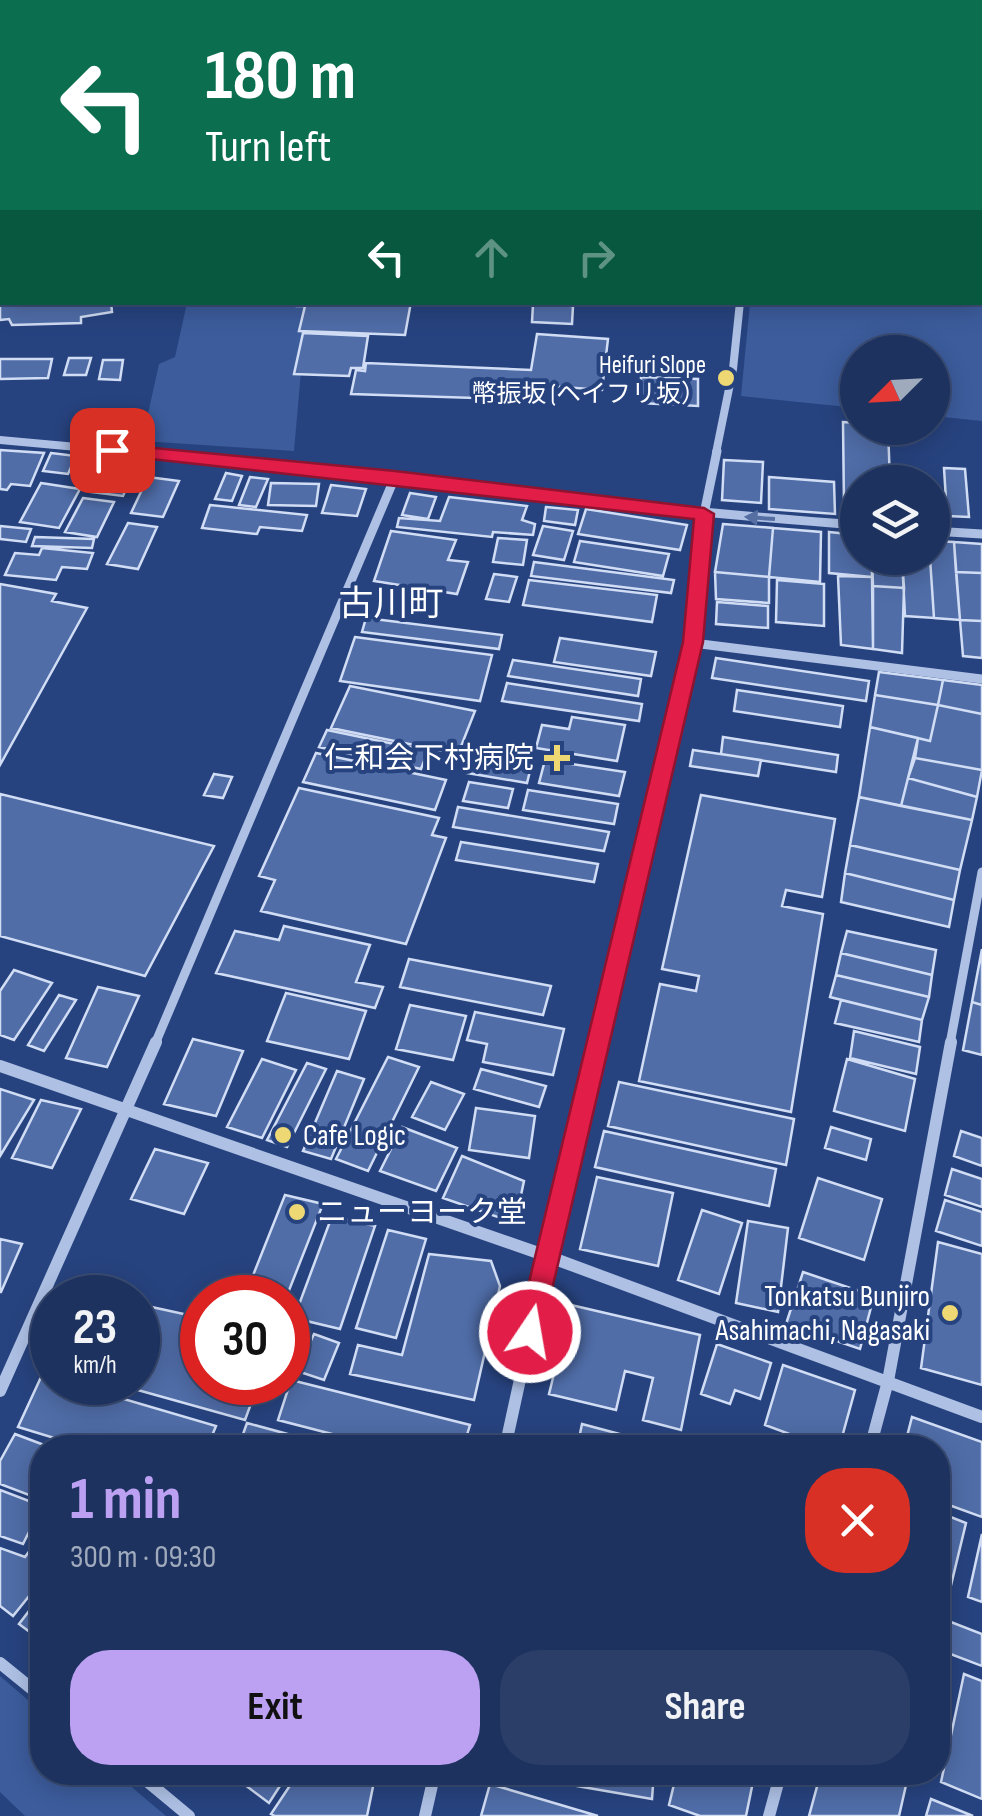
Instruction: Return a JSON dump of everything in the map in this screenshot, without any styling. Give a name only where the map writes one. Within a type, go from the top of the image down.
[{"type":"street","points":[[508,1435],[693,642],[704,514],[733,369],[740,305]]},
{"type":"street","points":[[0,440],[395,477],[704,514],[840,524]]},
{"type":"street","points":[[0,1390],[126,1112],[395,477]]},
{"type":"street","points":[[950,532],[982,534]]},
{"type":"street","points":[[693,642],[982,679]]},
{"type":"street","points":[[874,1435],[888,1382],[982,872]]},
{"type":"street","points":[[0,1066],[547,1256],[982,1417]]},
{"type":"street","points":[[0,1663],[30,1687]]},
{"type":"street","points":[[152,1785],[189,1816]]},
{"type":"street","points":[[425,1816],[432,1785]]},
{"type":"street","points":[[769,1816],[777,1785]]},
{"type":"shaded area","points":[[187,305],[307,305],[294,451],[142,441],[159,364],[175,357]]},
{"type":"shaded area","points":[[750,305],[982,305],[982,421],[950,418],[950,335],[840,335],[840,406],[741,396]]},
{"type":"shaded area","points":[[0,1676],[30,1702],[30,1785],[129,1785],[166,1816],[25,1816],[0,1792]]},
{"type":"building","points":[[0,305],[111,305],[112,312],[81,317],[81,323],[12,325],[9,319],[0,320]]},
{"type":"building","points":[[410,305],[405,335],[299,331],[305,306],[297,306]]},
{"type":"building","points":[[533,305],[573,306],[572,324],[532,322]]},
{"type":"building","points":[[303,333],[368,336],[363,368],[351,368],[349,376],[294,374]]},
{"type":"building","points":[[537,334],[608,339],[602,390],[538,385],[538,390],[477,387],[475,398],[351,394],[356,370],[365,371],[366,363],[531,370]]},
{"type":"building","points":[[69,358],[91,358],[86,375],[64,375]]},
{"type":"building","points":[[0,359],[52,359],[48,378],[0,379]]},
{"type":"building","points":[[103,360],[123,360],[120,380],[99,379]]},
{"type":"building","points":[[641,377],[698,379],[698,406],[640,403]]},
{"type":"building","points":[[843,445],[889,445],[889,465],[844,465]]},
{"type":"building","points":[[0,450],[44,453],[30,486],[11,484],[7,490],[0,489]]},
{"type":"building","points":[[51,453],[76,456],[68,474],[43,471]]},
{"type":"building","points":[[107,458],[138,463],[123,496],[91,492]]},
{"type":"building","points":[[724,460],[763,462],[761,503],[722,500]]},
{"type":"building","points":[[950,468],[965,469],[969,517],[950,516]]},
{"type":"building","points":[[226,473],[242,476],[232,501],[215,499]]},
{"type":"building","points":[[148,477],[179,481],[163,517],[131,513]]},
{"type":"building","points":[[250,477],[268,479],[256,507],[239,505]]},
{"type":"building","points":[[769,477],[834,482],[835,514],[769,509]]},
{"type":"building","points":[[41,483],[80,489],[59,528],[20,522]]},
{"type":"building","points":[[271,483],[319,484],[316,506],[268,505]]},
{"type":"building","points":[[331,485],[366,489],[357,516],[322,513]]},
{"type":"building","points":[[410,493],[436,497],[428,519],[402,515]]},
{"type":"building","points":[[449,497],[527,506],[522,520],[535,524],[533,535],[493,532],[492,537],[397,527],[399,518],[440,521]]},
{"type":"building","points":[[83,498],[114,502],[97,537],[65,532]]},
{"type":"building","points":[[210,505],[307,515],[302,531],[260,527],[257,534],[202,528]]},
{"type":"building","points":[[546,507],[578,510],[575,525],[544,521]]},
{"type":"building","points":[[586,509],[687,525],[680,550],[578,534]]},
{"type":"building","points":[[128,523],[157,527],[138,569],[107,564]]},
{"type":"building","points":[[723,524],[773,528],[769,577],[715,572]]},
{"type":"building","points":[[0,526],[31,529],[26,542],[0,539]]},
{"type":"building","points":[[543,526],[573,531],[564,560],[533,555]]},
{"type":"building","points":[[773,528],[821,532],[820,582],[769,577]]},
{"type":"building","points":[[391,531],[456,540],[448,560],[468,562],[457,594],[374,581]]},
{"type":"building","points":[[829,532],[840,533],[840,574],[829,573]]},
{"type":"building","points":[[35,537],[94,539],[92,548],[32,546]]},
{"type":"building","points":[[498,538],[527,540],[523,565],[493,562]]},
{"type":"building","points":[[580,541],[669,554],[663,576],[574,562]]},
{"type":"building","points":[[950,542],[954,542],[960,620],[934,618],[931,575],[950,575]]},
{"type":"building","points":[[954,542],[982,544],[982,573],[956,572]]},
{"type":"building","points":[[42,548],[93,553],[87,569],[62,567],[56,580],[5,575],[15,553],[39,555]]},
{"type":"building","points":[[534,562],[674,580],[671,593],[531,576]]},
{"type":"building","points":[[715,572],[769,577],[769,603],[716,599]]},
{"type":"building","points":[[956,572],[982,573],[982,621],[960,620]]},
{"type":"building","points":[[494,574],[517,577],[509,602],[486,599]]},
{"type":"building","points":[[873,575],[903,575],[904,588],[873,586]]},
{"type":"building","points":[[903,575],[931,575],[934,618],[905,616]]},
{"type":"building","points":[[838,576],[872,577],[873,649],[841,645]]},
{"type":"building","points":[[529,580],[657,595],[652,622],[523,605]]},
{"type":"building","points":[[777,580],[824,584],[824,626],[776,622]]},
{"type":"building","points":[[0,584],[56,594],[52,601],[87,608],[0,765]]},
{"type":"building","points":[[873,586],[904,588],[902,653],[873,649]]},
{"type":"building","points":[[717,602],[768,606],[768,628],[716,624]]},
{"type":"building","points":[[366,618],[502,635],[499,649],[362,632]]},
{"type":"building","points":[[960,620],[982,621],[982,658],[963,656]]},
{"type":"building","points":[[355,637],[492,655],[480,701],[340,681]]},
{"type":"building","points":[[560,638],[656,652],[651,676],[554,662]]},
{"type":"building","points":[[716,658],[869,681],[866,701],[712,678]]},
{"type":"building","points":[[513,660],[641,679],[638,696],[508,676]]},
{"type":"building","points":[[879,672],[943,680],[938,705],[875,695]]},
{"type":"building","points":[[943,680],[982,685],[982,714],[938,705]]},
{"type":"building","points":[[507,683],[642,704],[639,721],[502,701]]},
{"type":"building","points":[[350,686],[475,711],[458,754],[331,728]]},
{"type":"building","points":[[737,690],[843,706],[840,727],[734,711]]},
{"type":"building","points":[[875,695],[938,705],[930,741],[870,727]]},
{"type":"building","points":[[938,705],[982,714],[982,770],[915,758],[918,738],[930,741]]},
{"type":"building","points":[[572,717],[625,725],[617,761],[536,748],[542,725],[569,729]]},
{"type":"building","points":[[870,727],[918,738],[901,806],[859,797]]},
{"type":"building","points":[[327,730],[428,751],[421,769],[319,747]]},
{"type":"building","points":[[723,737],[838,755],[836,772],[721,754]]},
{"type":"building","points":[[474,750],[533,759],[527,783],[467,773]]},
{"type":"building","points":[[693,750],[761,760],[758,776],[690,766]]},
{"type":"building","points":[[316,753],[446,780],[435,810],[303,782]]},
{"type":"building","points":[[915,758],[982,770],[977,797],[908,778]]},
{"type":"building","points":[[545,760],[625,772],[619,796],[539,783]]},
{"type":"building","points":[[214,774],[232,777],[223,798],[204,795]]},
{"type":"building","points":[[908,778],[977,797],[972,820],[901,806]]},
{"type":"building","points":[[469,782],[513,789],[508,808],[463,801]]},
{"type":"building","points":[[299,788],[439,818],[432,835],[446,838],[406,944],[261,911],[275,880],[259,876]]},
{"type":"building","points":[[528,790],[618,804],[614,824],[523,810]]},
{"type":"building","points":[[0,794],[214,846],[145,976],[0,936]]},
{"type":"building","points":[[701,795],[835,819],[822,897],[786,890],[782,906],[823,914],[791,1112],[639,1081],[660,984],[696,991],[699,976],[662,969]]},
{"type":"building","points":[[859,797],[972,820],[960,870],[850,845]]},
{"type":"building","points":[[458,807],[609,832],[604,851],[453,827]]},
{"type":"building","points":[[461,842],[598,864],[594,882],[456,860]]},
{"type":"building","points":[[850,845],[960,870],[954,900],[845,873]]},
{"type":"building","points":[[845,873],[954,900],[949,927],[841,902]]},
{"type":"building","points":[[284,926],[370,945],[356,982],[383,987],[375,1008],[216,973],[235,931],[279,940]]},
{"type":"building","points":[[847,931],[936,950],[932,975],[841,953]]},
{"type":"building","points":[[982,949],[982,1005],[972,1002]]},
{"type":"building","points":[[841,953],[932,975],[929,997],[836,975]]},
{"type":"building","points":[[409,959],[551,986],[543,1015],[400,987]]},
{"type":"building","points":[[14,970],[52,983],[14,1040],[0,1035],[0,991]]},
{"type":"building","points":[[836,975],[929,997],[922,1020],[830,997]]},
{"type":"building","points":[[98,987],[139,996],[107,1067],[66,1058]]},
{"type":"building","points":[[286,993],[366,1011],[349,1059],[267,1041]]},
{"type":"building","points":[[59,995],[76,1000],[44,1051],[28,1045]]},
{"type":"building","points":[[841,1000],[922,1020],[919,1042],[835,1023]]},
{"type":"building","points":[[972,1002],[982,1005],[982,1055],[963,1050]]},
{"type":"building","points":[[410,1005],[466,1016],[453,1060],[396,1049]]},
{"type":"building","points":[[475,1012],[564,1029],[553,1075],[483,1062],[487,1044],[467,1040]]},
{"type":"building","points":[[854,1031],[920,1047],[916,1074],[850,1058]]},
{"type":"building","points":[[193,1039],[243,1051],[216,1116],[164,1104]]},
{"type":"building","points":[[388,1057],[419,1067],[368,1171],[336,1159]]},
{"type":"building","points":[[262,1059],[296,1070],[262,1138],[227,1127]]},
{"type":"building","points":[[847,1059],[915,1079],[905,1131],[834,1111]]},
{"type":"building","points":[[307,1063],[326,1069],[287,1147],[267,1140]]},
{"type":"building","points":[[481,1069],[546,1086],[539,1107],[474,1089]]},
{"type":"building","points":[[337,1071],[364,1079],[331,1159],[303,1151]]},
{"type":"building","points":[[431,1082],[464,1094],[445,1130],[412,1117]]},
{"type":"building","points":[[619,1082],[794,1119],[786,1165],[608,1126]]},
{"type":"building","points":[[0,1089],[34,1100],[0,1156]]},
{"type":"building","points":[[41,1100],[81,1109],[52,1168],[12,1158]]},
{"type":"building","points":[[476,1108],[535,1116],[529,1158],[469,1150]]},
{"type":"building","points":[[402,1127],[457,1148],[436,1191],[380,1171]]},
{"type":"building","points":[[831,1127],[871,1139],[866,1160],[825,1148]]},
{"type":"building","points":[[604,1131],[776,1169],[769,1206],[595,1167]]},
{"type":"building","points":[[961,1131],[982,1138],[982,1166],[954,1156]]},
{"type":"building","points":[[155,1149],[208,1163],[184,1214],[131,1199]]},
{"type":"building","points":[[462,1156],[524,1181],[515,1223],[443,1198]]},
{"type":"building","points":[[952,1169],[982,1179],[982,1207],[945,1195]]},
{"type":"building","points":[[597,1177],[673,1193],[658,1266],[580,1249]]},
{"type":"building","points":[[818,1178],[882,1199],[864,1260],[799,1238]]},
{"type":"building","points":[[285,1195],[323,1204],[295,1275],[253,1275]]},
{"type":"building","points":[[945,1200],[982,1212],[982,1246],[936,1231]]},
{"type":"building","points":[[702,1210],[742,1223],[719,1294],[678,1280]]},
{"type":"building","points":[[332,1216],[375,1226],[340,1329],[310,1322],[310,1275]]},
{"type":"building","points":[[748,1221],[788,1228],[778,1312],[736,1303]]},
{"type":"building","points":[[388,1230],[426,1239],[396,1338],[356,1328]]},
{"type":"building","points":[[0,1239],[22,1244],[1,1292],[0,1292]]},
{"type":"building","points":[[938,1242],[982,1254],[982,1385],[921,1368]]},
{"type":"building","points":[[429,1254],[491,1261],[500,1286],[474,1400],[350,1374],[358,1345],[402,1355]]},
{"type":"building","points":[[803,1272],[874,1296],[860,1349],[786,1324]]},
{"type":"building","points":[[571,1305],[700,1335],[681,1430],[643,1420],[653,1378],[625,1371],[616,1410],[549,1394]]},
{"type":"building","points":[[160,1309],[180,1313],[180,1402],[160,1396]]},
{"type":"building","points":[[314,1334],[339,1343],[324,1380],[310,1375],[310,1343]]},
{"type":"building","points":[[717,1344],[771,1363],[760,1399],[735,1390],[730,1404],[701,1394]]},
{"type":"building","points":[[783,1365],[855,1390],[843,1435],[792,1435],[765,1425]]},
{"type":"building","points":[[310,1385],[470,1425],[467,1435],[336,1435],[278,1420],[283,1405],[310,1405]]},
{"type":"building","points":[[30,1401],[30,1405],[144,1405],[216,1426],[212,1435],[44,1435],[18,1427]]},
{"type":"building","points":[[191,1405],[251,1405],[245,1420]]},
{"type":"building","points":[[912,1417],[982,1442],[982,1517],[950,1505],[950,1435],[907,1435]]},
{"type":"building","points":[[247,1423],[291,1435],[243,1435]]},
{"type":"building","points":[[582,1424],[623,1435],[580,1435]]},
{"type":"building","points":[[15,1434],[30,1440],[30,1495],[0,1484],[0,1461]]},
{"type":"building","points":[[0,1490],[30,1501],[30,1530],[23,1544],[0,1536]]},
{"type":"building","points":[[950,1517],[966,1523],[950,1589]]},
{"type":"building","points":[[982,1534],[982,1602],[968,1597]]},
{"type":"building","points":[[0,1548],[25,1557],[30,1550],[30,1595],[13,1616],[0,1606]]},
{"type":"building","points":[[30,1610],[30,1632],[19,1624]]},
{"type":"building","points":[[950,1622],[982,1634],[982,1666],[950,1654]]},
{"type":"building","points":[[964,1674],[982,1681],[982,1799],[948,1785],[950,1740]]},
{"type":"building","points":[[245,1785],[281,1785],[269,1803]]},
{"type":"building","points":[[290,1785],[373,1785],[367,1816],[271,1814]]},
{"type":"building","points":[[490,1785],[493,1785],[598,1816],[481,1816]]},
{"type":"building","points":[[571,1785],[653,1785],[652,1799]]},
{"type":"building","points":[[674,1785],[752,1785],[746,1816],[700,1816],[669,1805]]},
{"type":"building","points":[[817,1785],[906,1785],[899,1816],[809,1816]]},
{"type":"building","points":[[931,1799],[973,1816],[926,1816]]},
{"type":"place","name":"Heifuri Slope 幣振坂 (ヘイフリ坂）","points":[[726,378]]},
{"type":"place","name":"仁和会下村病院","points":[[557,758]]},
{"type":"place","name":"Cafe Logic","points":[[283,1135]]},
{"type":"place","name":"ニューヨーク堂","points":[[297,1212]]},
{"type":"place","name":"Tonkatsu Bunjiro Asahimachi, Nagasaki","points":[[950,1313]]},
{"type":"district","name":"古川町","points":[[391,603]]},
{"type":"route","points":[[112,450],[395,477],[704,514],[693,642],[530,1332]]}]
